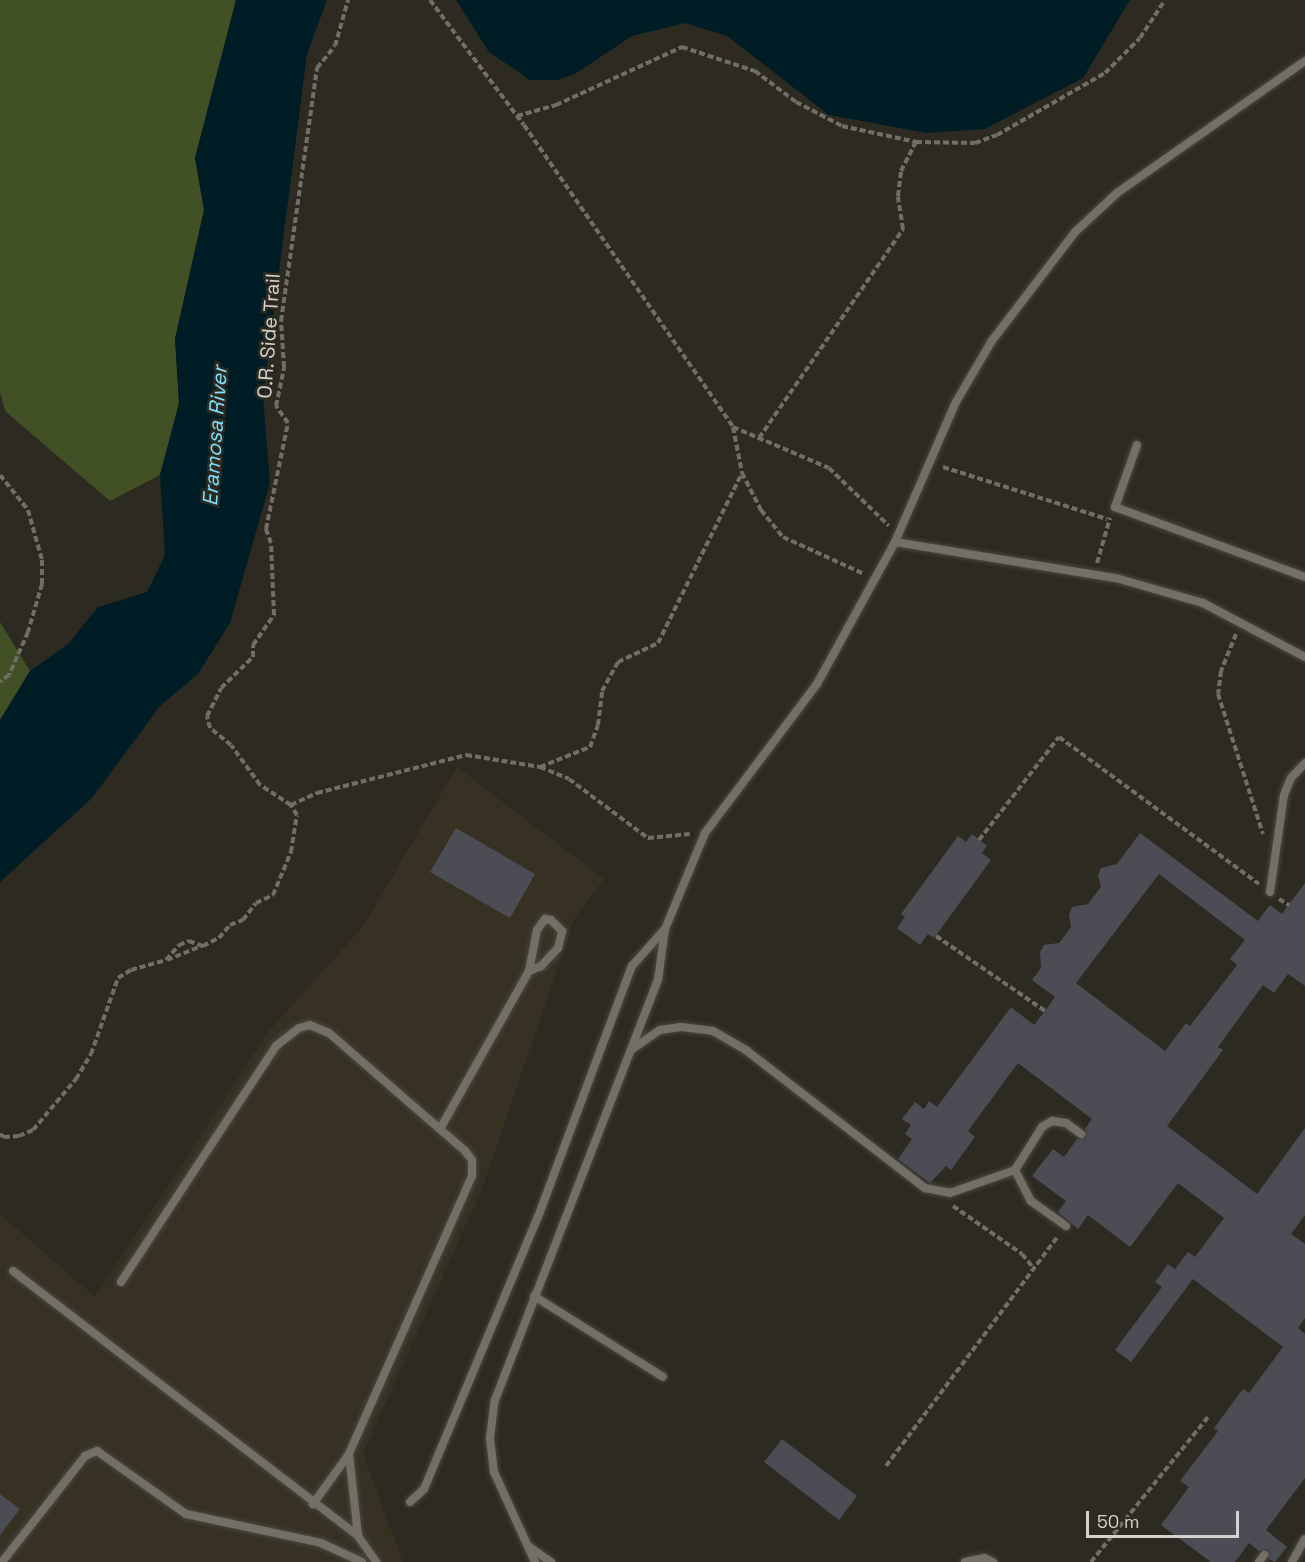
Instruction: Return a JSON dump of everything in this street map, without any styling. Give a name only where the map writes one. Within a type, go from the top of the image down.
[{"type":"lane","points":[[535,1562],[495,1472],[490,1438],[495,1400],[662,970],[665,929],[705,833],[817,684],[897,538],[956,402],[991,342],[1075,232],[1155,164],[1305,61]]},
{"type":"lane","points":[[1137,445],[1115,507],[1305,577]]},
{"type":"lane","points":[[897,538],[1094,572],[1203,603],[1305,657]]},
{"type":"lane","points":[[1270,892],[1284,795],[1291,778],[1305,763]]},
{"type":"lane","points":[[440,1129],[529,971],[537,930],[545,919],[551,920],[562,931],[558,948],[541,966],[529,971]]},
{"type":"lane","points":[[410,1502],[424,1489],[533,1228],[632,966],[665,929]]},
{"type":"lane","points":[[121,1282],[276,1046],[291,1032],[310,1025],[329,1033],[465,1151],[472,1160],[472,1176],[349,1454],[313,1504]]},
{"type":"lane","points":[[631,1050],[660,1029],[681,1027],[713,1031],[747,1051],[925,1188],[950,1193],[967,1190],[1015,1170],[1042,1127],[1052,1121],[1066,1123],[1081,1134]]},
{"type":"lane","points":[[1015,1170],[1031,1201],[1066,1226]]},
{"type":"lane","points":[[14,1271],[313,1504],[358,1536],[376,1562]]},
{"type":"lane","points":[[534,1296],[663,1377]]},
{"type":"lane","points":[[2,1562],[84,1456],[97,1451],[186,1514],[321,1543],[362,1562]]},
{"type":"lane","points":[[349,1454],[358,1536]]},
{"type":"lane","points":[[1292,1562],[1305,1539]]},
{"type":"lane","points":[[527,1546],[551,1562]]},
{"type":"lane","points":[[965,1562],[984,1558],[993,1562]]},
{"type":"path","name":"O.R. Side Trail","points":[[291,805],[260,785],[231,745],[210,729],[207,716],[221,688],[253,657],[253,645],[274,615],[271,543],[266,529],[288,423],[276,406],[284,367],[281,321],[317,68],[335,46],[348,0]]},
{"type":"path","points":[[430,0],[517,116],[733,427],[742,472],[761,510],[783,537],[875,580]]},
{"type":"path","points":[[517,116],[556,105],[682,47],[755,70],[796,102],[842,126],[915,142],[975,143],[1052,105],[1106,74],[1140,38],[1165,0]]},
{"type":"path","points":[[759,438],[903,229],[897,196],[901,171],[915,142]]},
{"type":"path","points":[[733,427],[830,468],[897,538]]},
{"type":"path","points":[[931,463],[1110,519]]},
{"type":"path","points":[[540,767],[590,747],[598,725],[602,691],[618,662],[658,643],[742,472]]},
{"type":"path","points":[[0,475],[28,510],[36,532],[42,576],[28,632],[9,675],[0,682]]},
{"type":"path","points":[[1094,572],[1115,507]]},
{"type":"path","points":[[1241,622],[1221,671],[1218,694],[1264,836]]},
{"type":"path","points":[[979,840],[1059,737],[1289,905]]},
{"type":"path","points":[[0,1134],[19,1136],[33,1130],[76,1079],[91,1054],[118,978],[131,970],[166,960],[219,938],[230,925],[243,920],[256,903],[273,895],[291,852],[297,815],[291,805],[317,793],[466,755],[540,767],[569,779],[648,838],[705,833]]},
{"type":"path","points":[[936,936],[1045,1011]]},
{"type":"path","points":[[166,960],[179,945],[189,941],[202,946]]},
{"type":"path","points":[[925,1188],[1022,1254],[1034,1269]]},
{"type":"path","points":[[886,1466],[1059,1236]]},
{"type":"path","points":[[1091,1562],[1209,1416]]},
{"type":"shaded area","points":[[457,767],[604,879],[574,919],[482,1189],[363,1454],[403,1562],[0,1562],[0,1214],[95,1297],[269,1031],[362,928]]},
{"type":"green space","points":[[0,0],[236,0],[195,158],[204,210],[175,339],[179,403],[160,475],[110,501],[5,411],[0,392]]},
{"type":"green space","points":[[0,622],[30,671],[0,720]]},
{"type":"water","name":"Eramosa River","points":[[236,0],[327,0],[307,54],[263,396],[270,483],[230,623],[198,674],[160,706],[92,798],[0,882],[0,720],[30,671],[68,644],[98,607],[147,592],[165,555],[160,475],[179,403],[175,339],[204,210],[195,158]]},
{"type":"water","points":[[456,0],[1130,0],[1083,78],[985,129],[927,133],[829,115],[727,36],[685,23],[632,36],[575,74],[557,80],[530,80],[489,52]]},
{"type":"building","points":[[456,828],[535,874],[510,918],[430,872]]},
{"type":"building","points":[[1140,833],[1258,921],[1270,905],[1282,914],[1305,883],[1305,986],[1288,974],[1274,993],[1263,985],[1218,1047],[1223,1050],[1167,1126],[1257,1194],[1305,1128],[1305,1215],[1291,1234],[1305,1244],[1305,1318],[1298,1328],[1305,1334],[1305,1478],[1266,1530],[1287,1547],[1275,1562],[1269,1559],[1267,1550],[1259,1551],[1249,1543],[1235,1562],[1211,1562],[1161,1525],[1189,1487],[1180,1481],[1218,1431],[1214,1428],[1243,1389],[1249,1393],[1283,1347],[1193,1279],[1131,1362],[1115,1350],[1162,1287],[1155,1282],[1168,1264],[1175,1269],[1188,1252],[1195,1257],[1224,1218],[1178,1183],[1130,1247],[1088,1215],[1078,1229],[1058,1212],[1066,1201],[1032,1176],[1053,1149],[1064,1157],[1077,1139],[1086,1138],[1085,1129],[1092,1119],[1018,1063],[968,1131],[975,1137],[951,1170],[946,1166],[930,1183],[898,1159],[912,1139],[905,1134],[911,1125],[902,1119],[915,1102],[924,1109],[929,1101],[937,1107],[1011,1007],[1034,1025],[1045,1011],[1055,997],[1032,980],[1041,968],[1040,952],[1044,945],[1059,943],[1071,927],[1069,915],[1072,907],[1088,904],[1101,887],[1098,875],[1101,868],[1117,864]],"holes":[[[1159,874],[1245,940],[1230,959],[1237,965],[1190,1026],[1186,1023],[1165,1051],[1076,983]]]},
{"type":"building","points":[[972,834],[987,846],[982,853],[991,860],[934,938],[928,934],[920,945],[897,928],[905,917],[901,914],[958,836],[966,842]]},
{"type":"building","points":[[782,1439],[857,1496],[839,1520],[764,1462]]},
{"type":"building","points":[[0,1494],[20,1509],[0,1535]]}]
